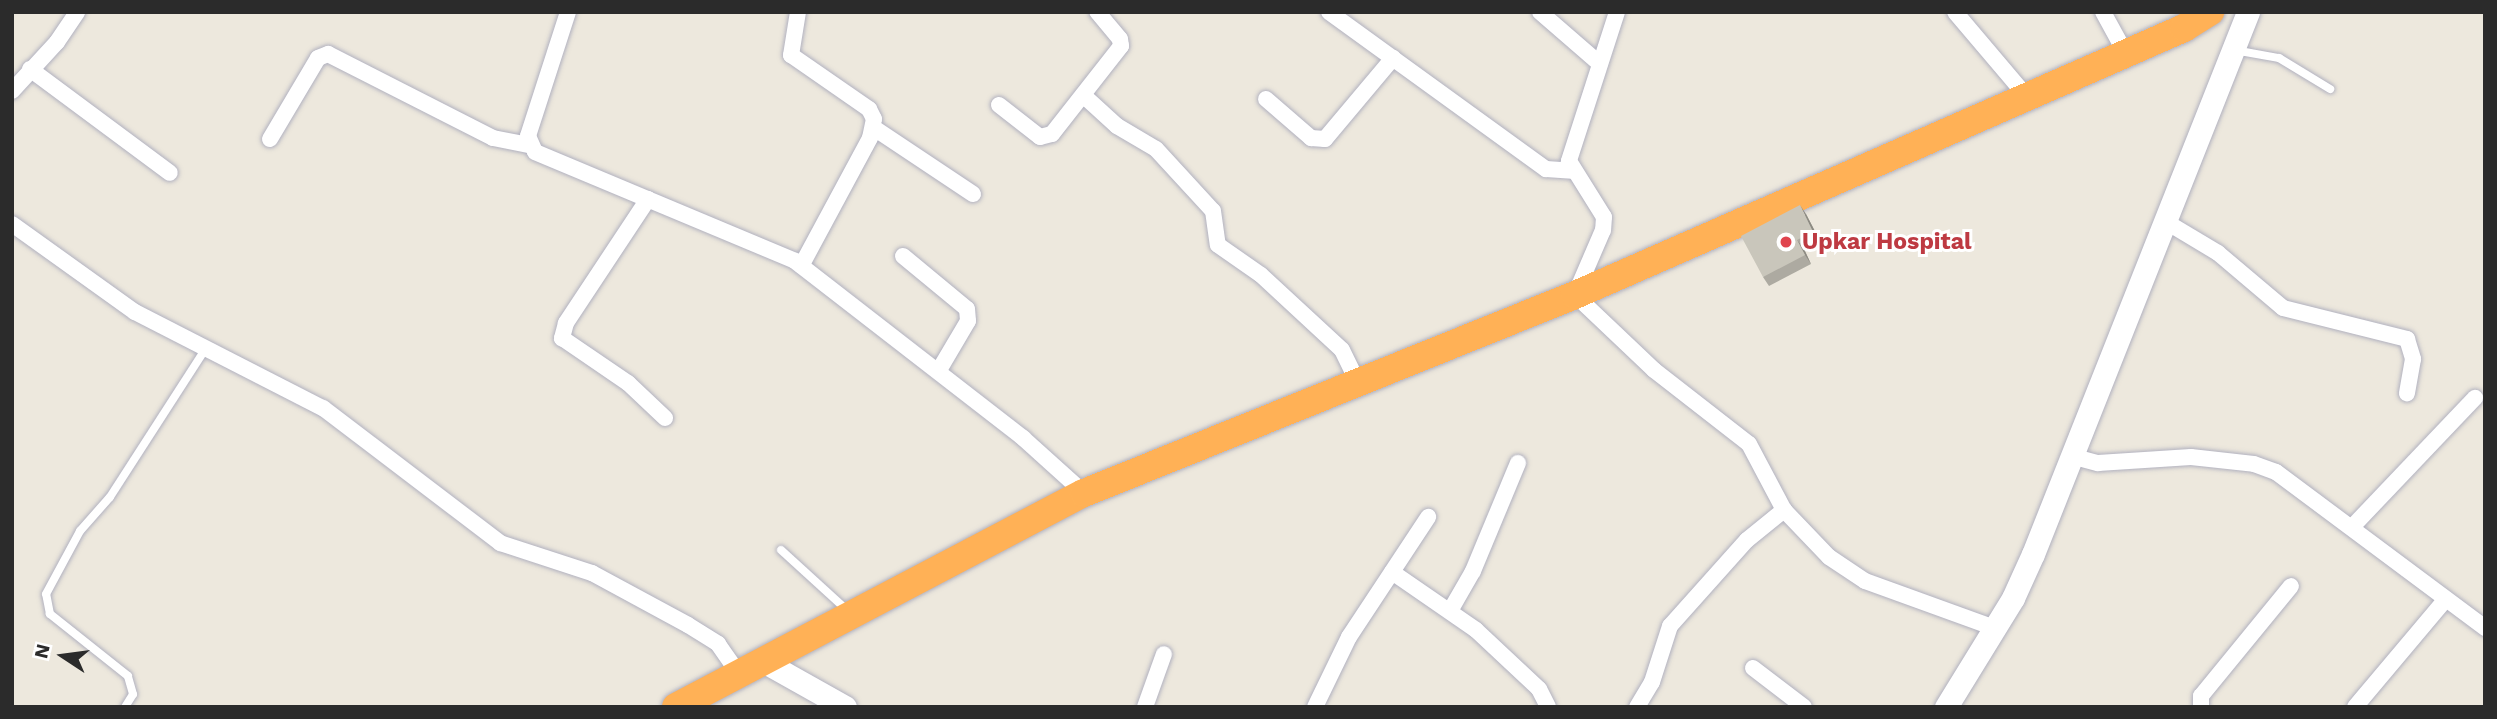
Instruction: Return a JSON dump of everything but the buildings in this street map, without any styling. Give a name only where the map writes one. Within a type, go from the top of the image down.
[{"type":"highway","points":[[676,707],[1084,493],[1575,295],[2126,54],[2210,12]]},
{"type":"main road","points":[[1946,707],[1995,628],[2033,554],[2163,219],[2248,12]]},
{"type":"main road","points":[[751,668],[845,707]]},
{"type":"street","points":[[12,91],[57,42],[77,12]]},
{"type":"street","points":[[568,12],[528,136],[529,145],[535,152],[802,266],[939,370],[1084,493]]},
{"type":"street","points":[[798,12],[791,55],[869,109],[874,128],[973,194]]},
{"type":"street","points":[[999,105],[1046,137],[1121,46],[1120,39],[1097,12]]},
{"type":"street","points":[[1329,12],[1546,169],[1572,171]]},
{"type":"street","points":[[1540,12],[1600,64]]},
{"type":"street","points":[[1617,12],[1571,151],[1572,171],[1604,217],[1603,230],[1575,295],[1654,370],[1749,444],[1784,510],[1829,557],[1866,581],[1995,628]]},
{"type":"street","points":[[1955,12],[2027,97]]},
{"type":"street","points":[[2103,12],[2126,54]]},
{"type":"street","points":[[270,139],[318,58],[328,54],[493,138],[529,145]]},
{"type":"street","points":[[1266,99],[1311,138],[1325,139],[1393,58]]},
{"type":"street","points":[[30,69],[170,173]]},
{"type":"street","points":[[1083,95],[1117,126],[1156,149],[1213,211],[1218,245],[1261,275],[1342,350],[1358,383]]},
{"type":"street","points":[[802,266],[874,128]]},
{"type":"street","points":[[648,198],[566,323],[562,338],[628,383],[665,418]]},
{"type":"street","points":[[2163,219],[2218,253],[2283,308],[2407,339],[2413,359],[2407,393]]},
{"type":"street","points":[[12,224],[135,312],[204,351],[324,408],[500,543],[592,573],[688,625],[751,668]]},
{"type":"street","points":[[903,256],[969,315],[939,370]]},
{"type":"street","points":[[2353,526],[2474,398]]},
{"type":"street","points":[[2071,456],[2098,463],[2191,457],[2254,464],[2276,472],[2353,526],[2485,627]]},
{"type":"street","points":[[1450,611],[1473,571],[1518,463]]},
{"type":"street","points":[[1637,707],[1652,682],[1670,626],[1747,540],[1784,510]]},
{"type":"street","points":[[1315,707],[1349,637],[1428,517]]},
{"type":"street","points":[[1392,572],[1450,611],[1539,689],[1548,707]]},
{"type":"street","points":[[2201,707],[2201,696],[2291,586]]},
{"type":"street","points":[[2355,707],[2446,599]]},
{"type":"street","points":[[1144,707],[1164,654]]},
{"type":"street","points":[[1754,668],[1804,707]]},
{"type":"lane","points":[[2231,50],[2278,58],[2330,89]]},
{"type":"lane","points":[[125,707],[133,694],[128,676],[50,614],[46,594],[80,531],[110,497],[204,351]]},
{"type":"lane","points":[[781,550],[853,615]]},
{"type":"place","name":"Upkar Hospital","points":[[1786,242]]}]
